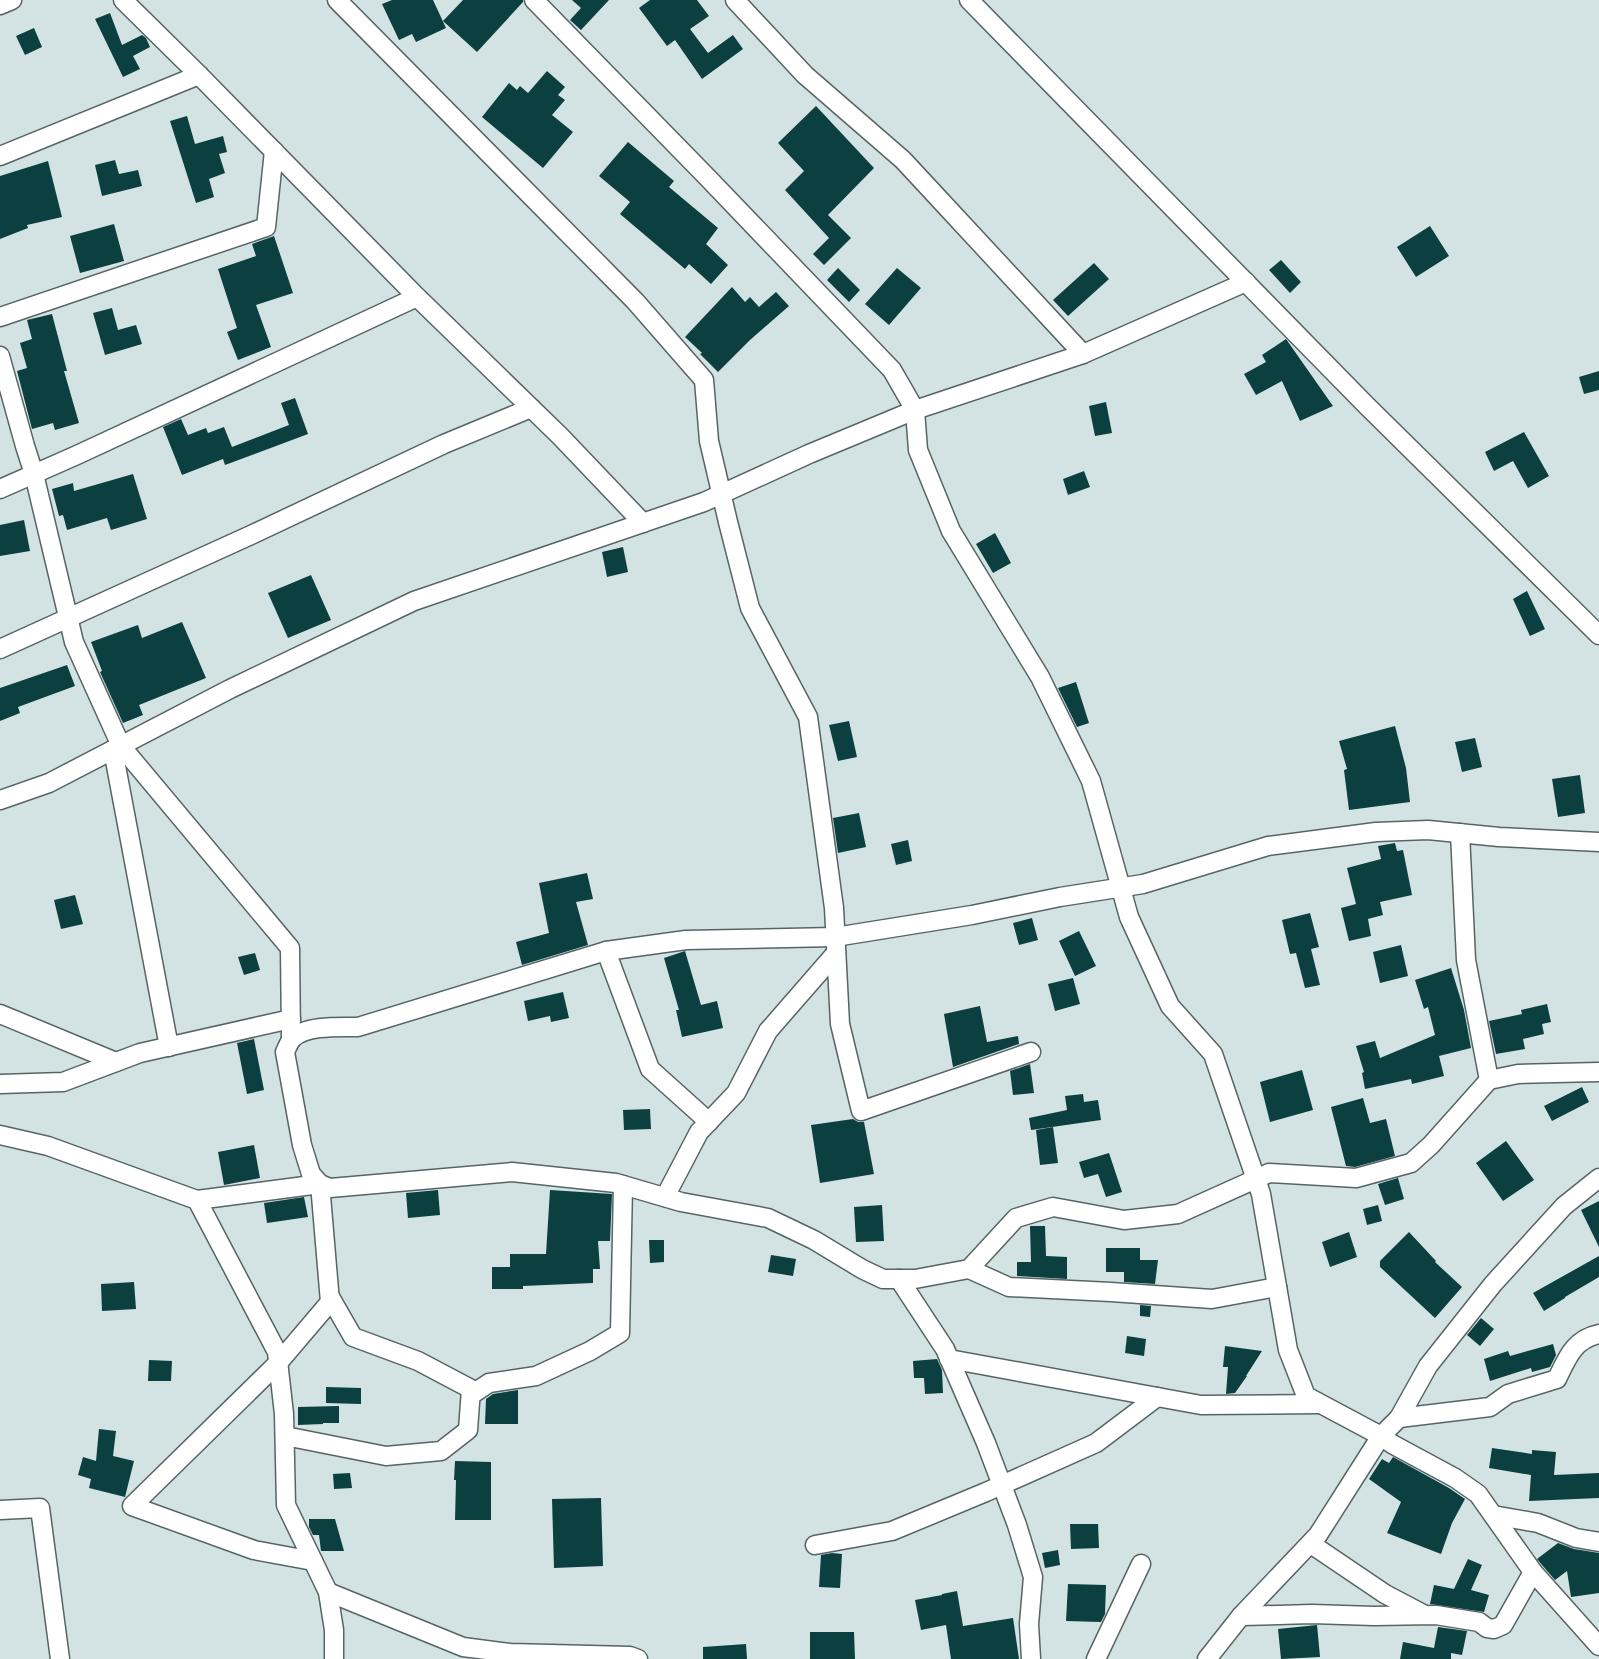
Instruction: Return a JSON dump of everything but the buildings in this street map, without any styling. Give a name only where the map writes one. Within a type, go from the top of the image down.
[{"type":"street","points":[[0,5],[12,0]]},
{"type":"street","points":[[123,0],[643,523]]},
{"type":"street","points":[[337,0],[635,301],[704,380],[709,441],[750,608],[808,717],[834,908],[840,1024],[861,1111],[1031,1052]]},
{"type":"street","points":[[534,0],[892,370],[915,410],[918,450],[951,531],[1040,677],[1091,781],[1129,917],[1170,1006],[1213,1054],[1261,1194],[1288,1350],[1306,1396],[1455,1478],[1478,1494],[1533,1572],[1599,1646]]},
{"type":"street","points":[[735,0],[805,75],[903,160],[1083,354]]},
{"type":"street","points":[[969,0],[1366,405],[1599,635]]},
{"type":"street","points":[[0,156],[199,75]]},
{"type":"street","points":[[0,317],[266,227],[274,151]]},
{"type":"street","points":[[0,801],[49,783],[230,689],[414,601],[704,502],[809,453],[915,410],[1083,354],[1246,282]]},
{"type":"street","points":[[0,489],[417,297]]},
{"type":"street","points":[[0,356],[34,474],[74,642],[117,748],[169,1047]]},
{"type":"street","points":[[0,649],[444,444],[531,408]]},
{"type":"street","points":[[117,748],[290,948],[291,1040],[285,1052],[302,1145],[311,1174],[320,1184],[330,1188],[344,1188],[512,1172],[616,1183],[681,1202],[768,1218],[814,1240],[883,1279],[915,1279],[969,1269],[1009,1287],[1212,1299],[1277,1287]]},
{"type":"street","points":[[291,1040],[301,1033],[318,1029],[358,1027],[606,951],[686,940],[836,945],[1060,897],[1143,884],[1268,846],[1376,832],[1428,830],[1498,837],[1599,842]]},
{"type":"street","points":[[1460,833],[1466,960],[1489,1080]]},
{"type":"street","points":[[665,1197],[699,1132],[736,1093],[768,1031],[836,945]]},
{"type":"street","points":[[606,951],[650,1069],[709,1122]]},
{"type":"street","points":[[0,1014],[116,1062]]},
{"type":"street","points":[[0,1084],[63,1082],[140,1053],[291,1019]]},
{"type":"street","points":[[969,1269],[1016,1218],[1043,1209],[1053,1207],[1124,1220],[1178,1214],[1269,1173],[1356,1178],[1411,1163],[1431,1145],[1489,1080],[1518,1074],[1599,1072]]},
{"type":"street","points":[[0,1135],[48,1146],[197,1200],[320,1184]]},
{"type":"street","points":[[1207,1659],[1241,1616],[1311,1544],[1381,1436],[1399,1418],[1428,1366],[1493,1284],[1564,1206],[1599,1178]]},
{"type":"street","points":[[313,1561],[254,1550],[132,1506],[279,1362],[330,1302],[320,1184]]},
{"type":"street","points":[[471,1395],[489,1383],[536,1376],[590,1352],[620,1333],[623,1185]]},
{"type":"street","points":[[197,1200],[277,1352],[284,1414],[286,1505],[328,1592],[334,1630],[334,1659]]},
{"type":"street","points":[[899,1279],[945,1349],[1017,1525],[1033,1577],[1029,1624],[1031,1659]]},
{"type":"street","points":[[285,1436],[386,1456],[441,1451],[468,1430],[471,1389],[418,1362],[352,1337],[330,1297]]},
{"type":"street","points":[[1399,1418],[1490,1407],[1508,1394],[1557,1379],[1571,1351],[1588,1336],[1599,1334]]},
{"type":"street","points":[[949,1359],[1201,1405],[1320,1404]]},
{"type":"street","points":[[816,1545],[892,1531],[1002,1485],[1096,1443],[1157,1397]]},
{"type":"street","points":[[0,1510],[40,1508],[60,1659]]},
{"type":"street","points":[[1493,1515],[1538,1523],[1576,1538],[1599,1542]]},
{"type":"street","points":[[1311,1544],[1385,1594],[1424,1615]]},
{"type":"street","points":[[1096,1659],[1141,1564]]},
{"type":"street","points":[[1241,1616],[1424,1615],[1479,1622],[1487,1628],[1494,1629],[1503,1625],[1533,1572]]},
{"type":"street","points":[[328,1592],[463,1647],[510,1653],[630,1656],[638,1659]]}]
